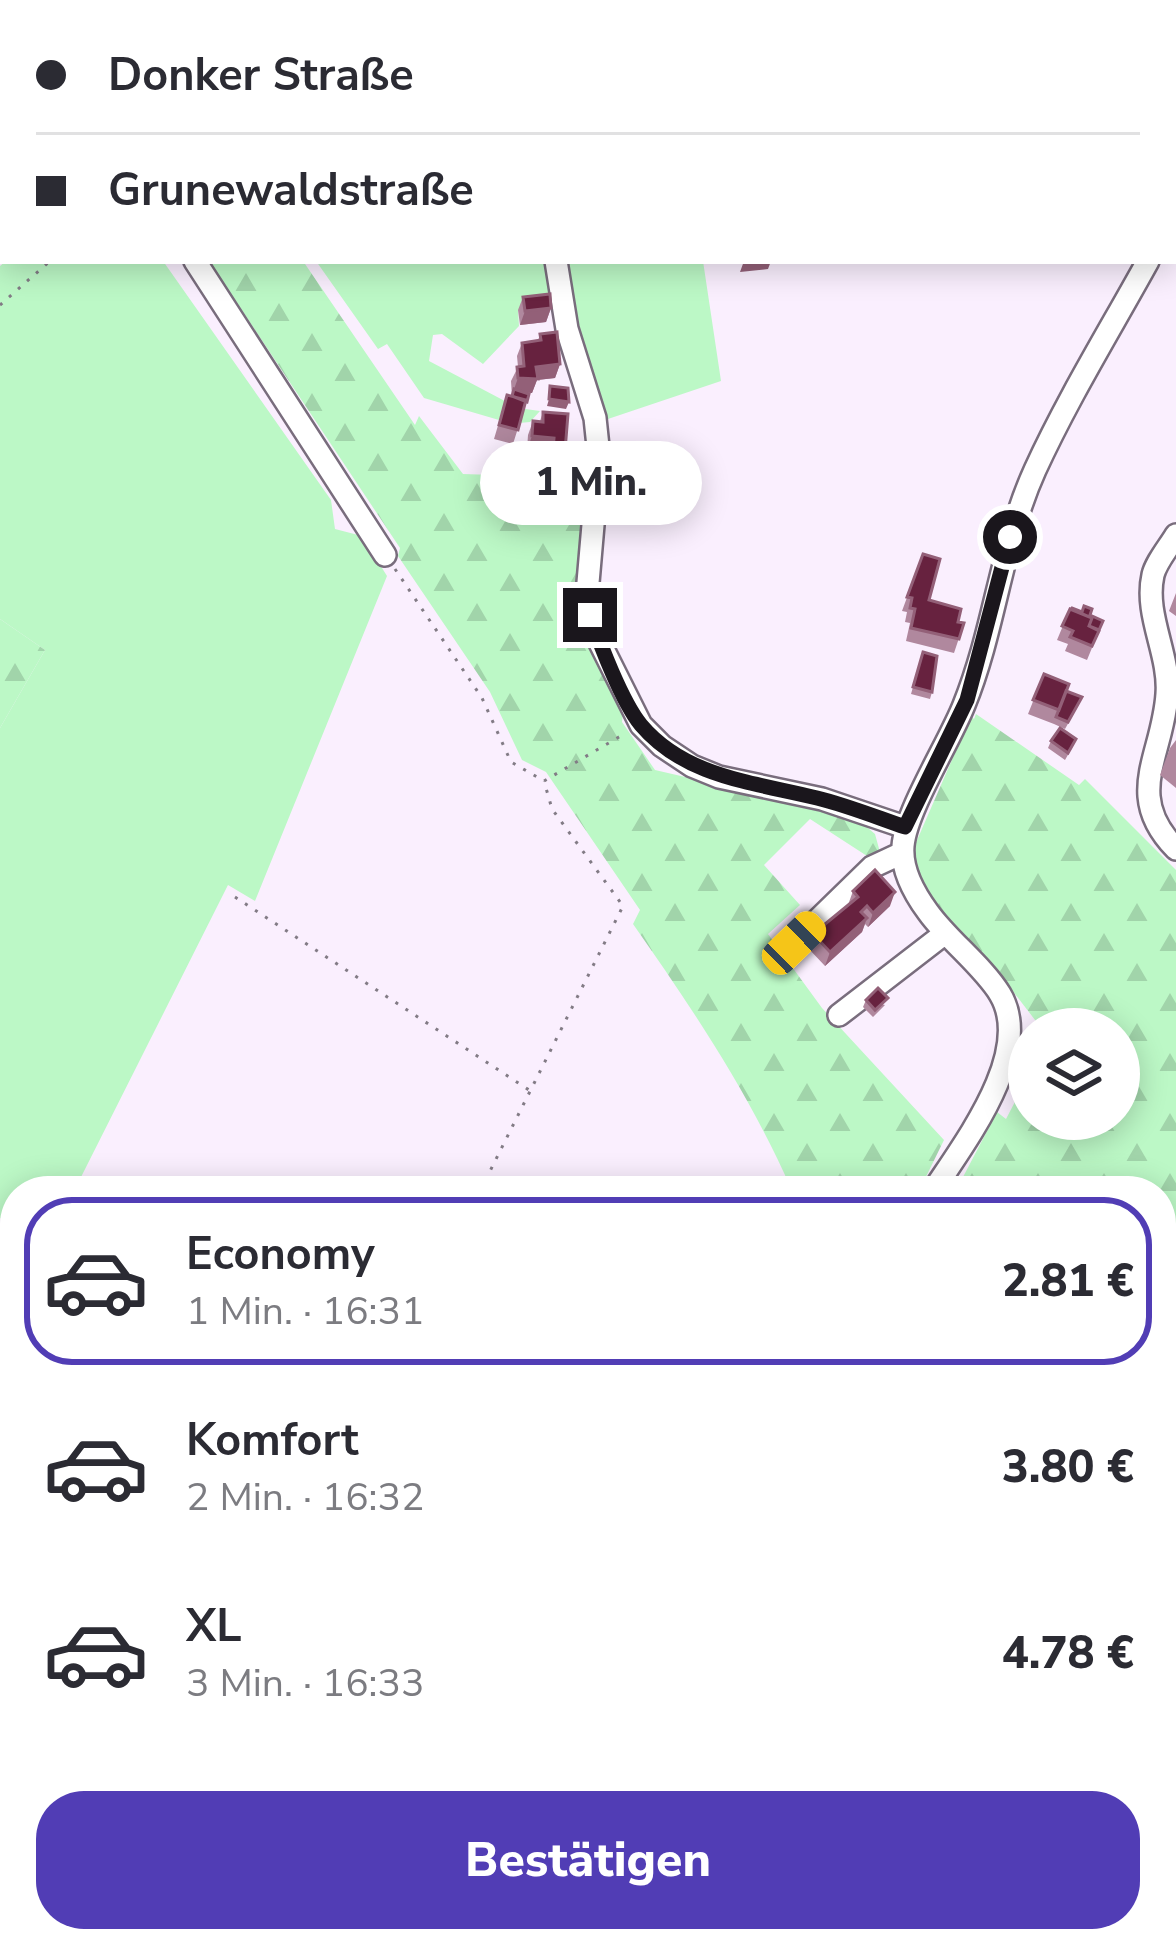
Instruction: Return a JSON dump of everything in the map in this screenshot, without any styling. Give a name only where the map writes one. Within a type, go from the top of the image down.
[{"type":"street","points":[[197,264],[385,555]]},
{"type":"street","points":[[556,264],[567,329],[595,418],[599,456],[587,594],[590,615],[641,725],[662,746],[719,777],[822,799],[905,827]]},
{"type":"street","points":[[942,1176],[990,1099],[1010,1048],[1009,1020],[1000,994],[944,934],[913,892],[902,853],[905,827],[967,700],[1010,537],[1035,470],[1146,264]]},
{"type":"street","points":[[1176,535],[1153,573],[1152,613],[1168,691],[1146,784],[1153,820],[1176,849]]},
{"type":"street","points":[[794,943],[872,867],[902,853]]},
{"type":"street","points":[[839,1015],[944,934]]},
{"type":"path","points":[[0,304],[47,264]]},
{"type":"path","points":[[385,555],[482,698],[511,762],[544,781],[552,809],[623,906],[488,1176]]},
{"type":"path","points":[[544,781],[641,725]]},
{"type":"path","points":[[235,898],[530,1091]]},
{"type":"green space","points":[[165,264],[331,500],[335,529],[362,536],[387,576],[255,901],[228,885],[82,1176],[0,1176],[0,728],[45,650],[0,619],[0,266]]},
{"type":"green space","points":[[211,264],[305,264],[415,425],[419,416],[463,474],[556,477],[561,478],[561,491],[593,491],[579,612],[619,694],[622,722],[655,770],[854,816],[875,834],[884,867],[810,819],[764,865],[800,905],[768,934],[822,1008],[944,1140],[926,1176],[785,1176],[739,1087],[633,924],[640,910],[546,772],[522,760],[490,692],[398,556],[400,548]]},
{"type":"green space","points":[[318,264],[552,264],[558,306],[518,310],[519,326],[483,364],[442,334],[433,335],[429,361],[518,408],[540,411],[530,422],[519,423],[502,409],[499,420],[424,398],[387,344],[378,349]]},
{"type":"green space","points":[[562,264],[703,264],[721,381],[602,421],[600,499]]},
{"type":"green space","points":[[0,619],[45,650],[0,728]]},
{"type":"green space","points":[[976,714],[1079,785],[1085,779],[1176,870],[1176,1176],[964,1176],[997,1112],[1006,1119],[1008,1115],[1008,1140],[1140,1140],[1140,1008],[1026,1008],[925,898],[911,854],[971,716],[974,719]]},
{"type":"building","points":[[550,294],[551,308],[525,311],[523,297]]},
{"type":"building","points":[[557,332],[560,364],[536,367],[538,379],[518,378],[517,367],[524,366],[522,343]]},
{"type":"building","points":[[550,386],[568,388],[569,402],[549,399]]},
{"type":"building","points":[[514,389],[529,394],[527,402],[512,396]]},
{"type":"building","points":[[507,395],[526,400],[518,430],[499,425]]},
{"type":"building","points":[[543,412],[568,414],[565,451],[553,450],[554,438],[532,436],[533,421],[543,422]]},
{"type":"building","points":[[923,554],[940,559],[929,600],[961,609],[958,622],[964,623],[959,639],[911,628],[915,609],[910,608],[912,598],[907,597]]},
{"type":"building","points":[[1084,606],[1103,621],[1099,630],[1089,626],[1092,618],[1071,609],[1082,612]]},
{"type":"building","points":[[1070,609],[1092,618],[1089,626],[1099,631],[1092,646],[1070,637],[1073,631],[1062,626]]},
{"type":"building","points":[[923,652],[937,656],[932,692],[913,687]]},
{"type":"building","points":[[1044,674],[1069,684],[1059,710],[1033,700]]},
{"type":"building","points":[[1066,691],[1082,697],[1068,722],[1056,717]]},
{"type":"building","points":[[1060,728],[1076,739],[1068,753],[1051,741]]},
{"type":"building","points":[[875,870],[895,892],[873,913],[867,906],[861,912],[867,918],[830,952],[813,934],[858,897],[853,891]]},
{"type":"building","points":[[878,988],[888,998],[875,1010],[866,1000]]},
{"type":"route","points":[[590,615],[641,725],[662,746],[719,777],[822,799],[905,827],[967,700],[1010,537]]}]
